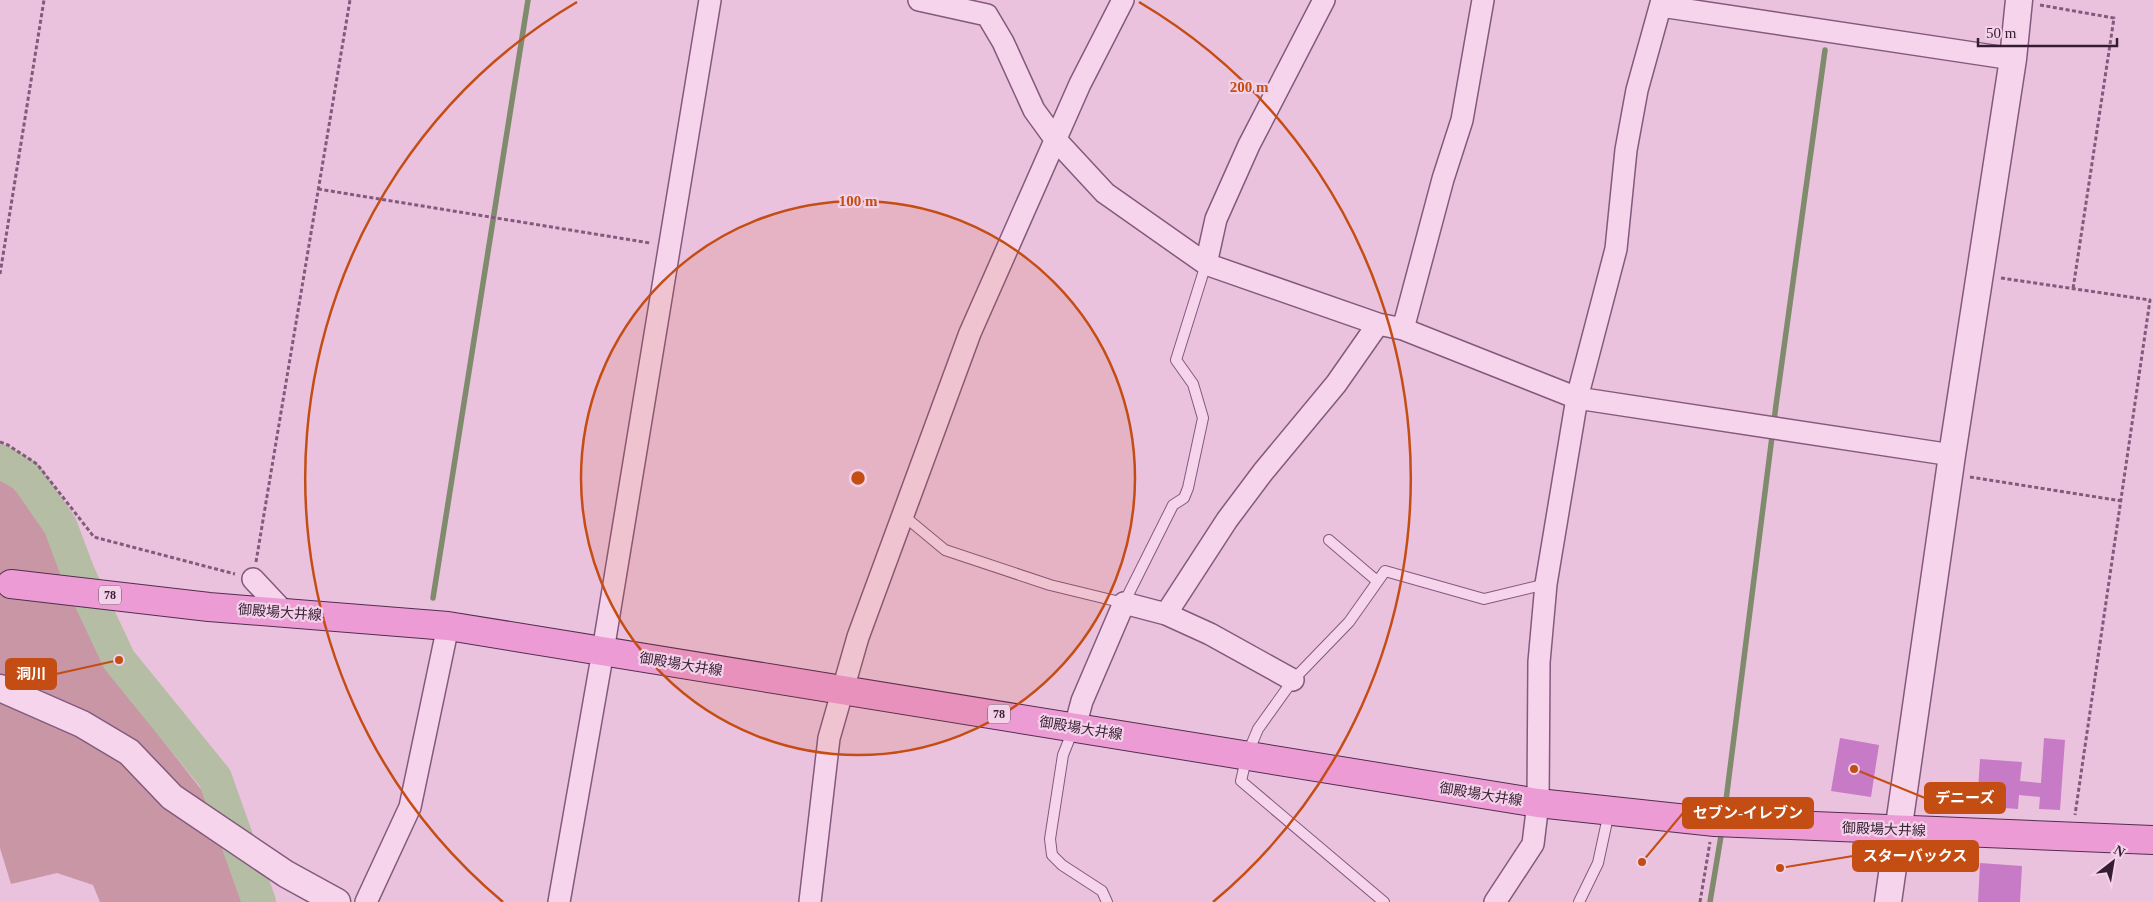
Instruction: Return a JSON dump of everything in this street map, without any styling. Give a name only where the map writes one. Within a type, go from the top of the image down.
[{"type":"main road","name":"御殿場大井線","points":[[12,584],[208,606],[448,626],[1538,803],[1721,822],[2153,840]]},
{"type":"street","points":[[559,902],[603,651],[710,0]]},
{"type":"street","points":[[920,0],[987,15],[1004,42],[1034,110],[1055,139],[1104,193],[1206,264],[1378,324],[1403,329],[1578,398],[1951,464]]},
{"type":"street","points":[[810,902],[829,738],[841,689],[858,637],[970,333],[1080,84],[1123,0]]},
{"type":"street","points":[[1206,264],[1216,219],[1248,145],[1324,0]]},
{"type":"street","points":[[1403,329],[1443,179],[1462,120],[1483,0]]},
{"type":"street","points":[[1888,902],[1951,464],[2013,60],[2019,1]]},
{"type":"street","points":[[1495,902],[1534,844],[1538,803],[1539,662],[1546,584],[1578,398],[1616,249],[1626,150],[1637,90],[1662,3],[2013,60]]},
{"type":"street","points":[[1166,614],[1227,520],[1262,472],[1336,384],[1378,324]]},
{"type":"street","points":[[253,579],[283,611]]},
{"type":"street","points":[[1074,727],[1082,701],[1124,603],[1166,614],[1210,634],[1293,680]]},
{"type":"street","points":[[366,902],[410,807],[448,626]]},
{"type":"street","points":[[0,688],[82,724],[129,752],[172,798],[286,874],[336,902]]},
{"type":"lane","points":[[904,516],[945,550],[1050,585],[1124,603],[1173,504],[1184,498],[1188,488],[1203,418],[1193,384],[1176,360],[1206,264]]},
{"type":"lane","points":[[1329,540],[1377,582]]},
{"type":"lane","points":[[1384,902],[1241,782],[1247,755],[1258,729],[1293,680],[1349,622],[1385,571],[1484,599],[1546,584]]},
{"type":"lane","points":[[1074,727],[1063,755],[1050,839],[1052,855],[1062,865],[1102,891],[1107,902]]},
{"type":"lane","points":[[1578,902],[1598,863],[1609,811]]},
{"type":"path","points":[[0,274],[44,0]]},
{"type":"path","points":[[0,442],[8,445],[37,464],[94,537],[253,579],[350,0]]},
{"type":"path","points":[[2019,1],[2114,18],[2073,289]]},
{"type":"path","points":[[318,189],[669,246]]},
{"type":"path","points":[[1980,275],[2150,300],[2072,836]]},
{"type":"path","points":[[1951,464],[2122,501]]},
{"type":"path","points":[[1700,902],[1721,822]]},
{"type":"shaded area","points":[[0,474],[44,521],[101,651],[142,714],[211,802],[246,902],[100,902],[93,885],[57,873],[11,884],[0,848]]},
{"type":"building","points":[[1840,738],[1879,745],[1871,797],[1831,791]]},
{"type":"building","points":[[2044,738],[2065,740],[2060,810],[2039,809],[2040,797],[2019,795],[2018,809],[1977,806],[1980,759],[2022,762],[2020,781],[2041,783]]},
{"type":"building","points":[[1980,863],[2022,866],[2020,902],[1978,902]]},
{"type":"waterway","points":[[433,598],[528,0]]},
{"type":"waterway","points":[[1724,816],[1776,405],[1825,50]]},
{"type":"waterway","points":[[0,461],[26,476],[60,525],[78,573],[119,660],[215,778],[259,902]]},
{"type":"waterway","points":[[1710,902],[1722,830]]},
{"type":"place","name":"洞川","points":[[119,660]]},
{"type":"place","name":"デニーズ","points":[[1854,769]]},
{"type":"place","name":"セブン-イレブン","points":[[1642,862]]},
{"type":"place","name":"スターバックス","points":[[1780,868]]}]
